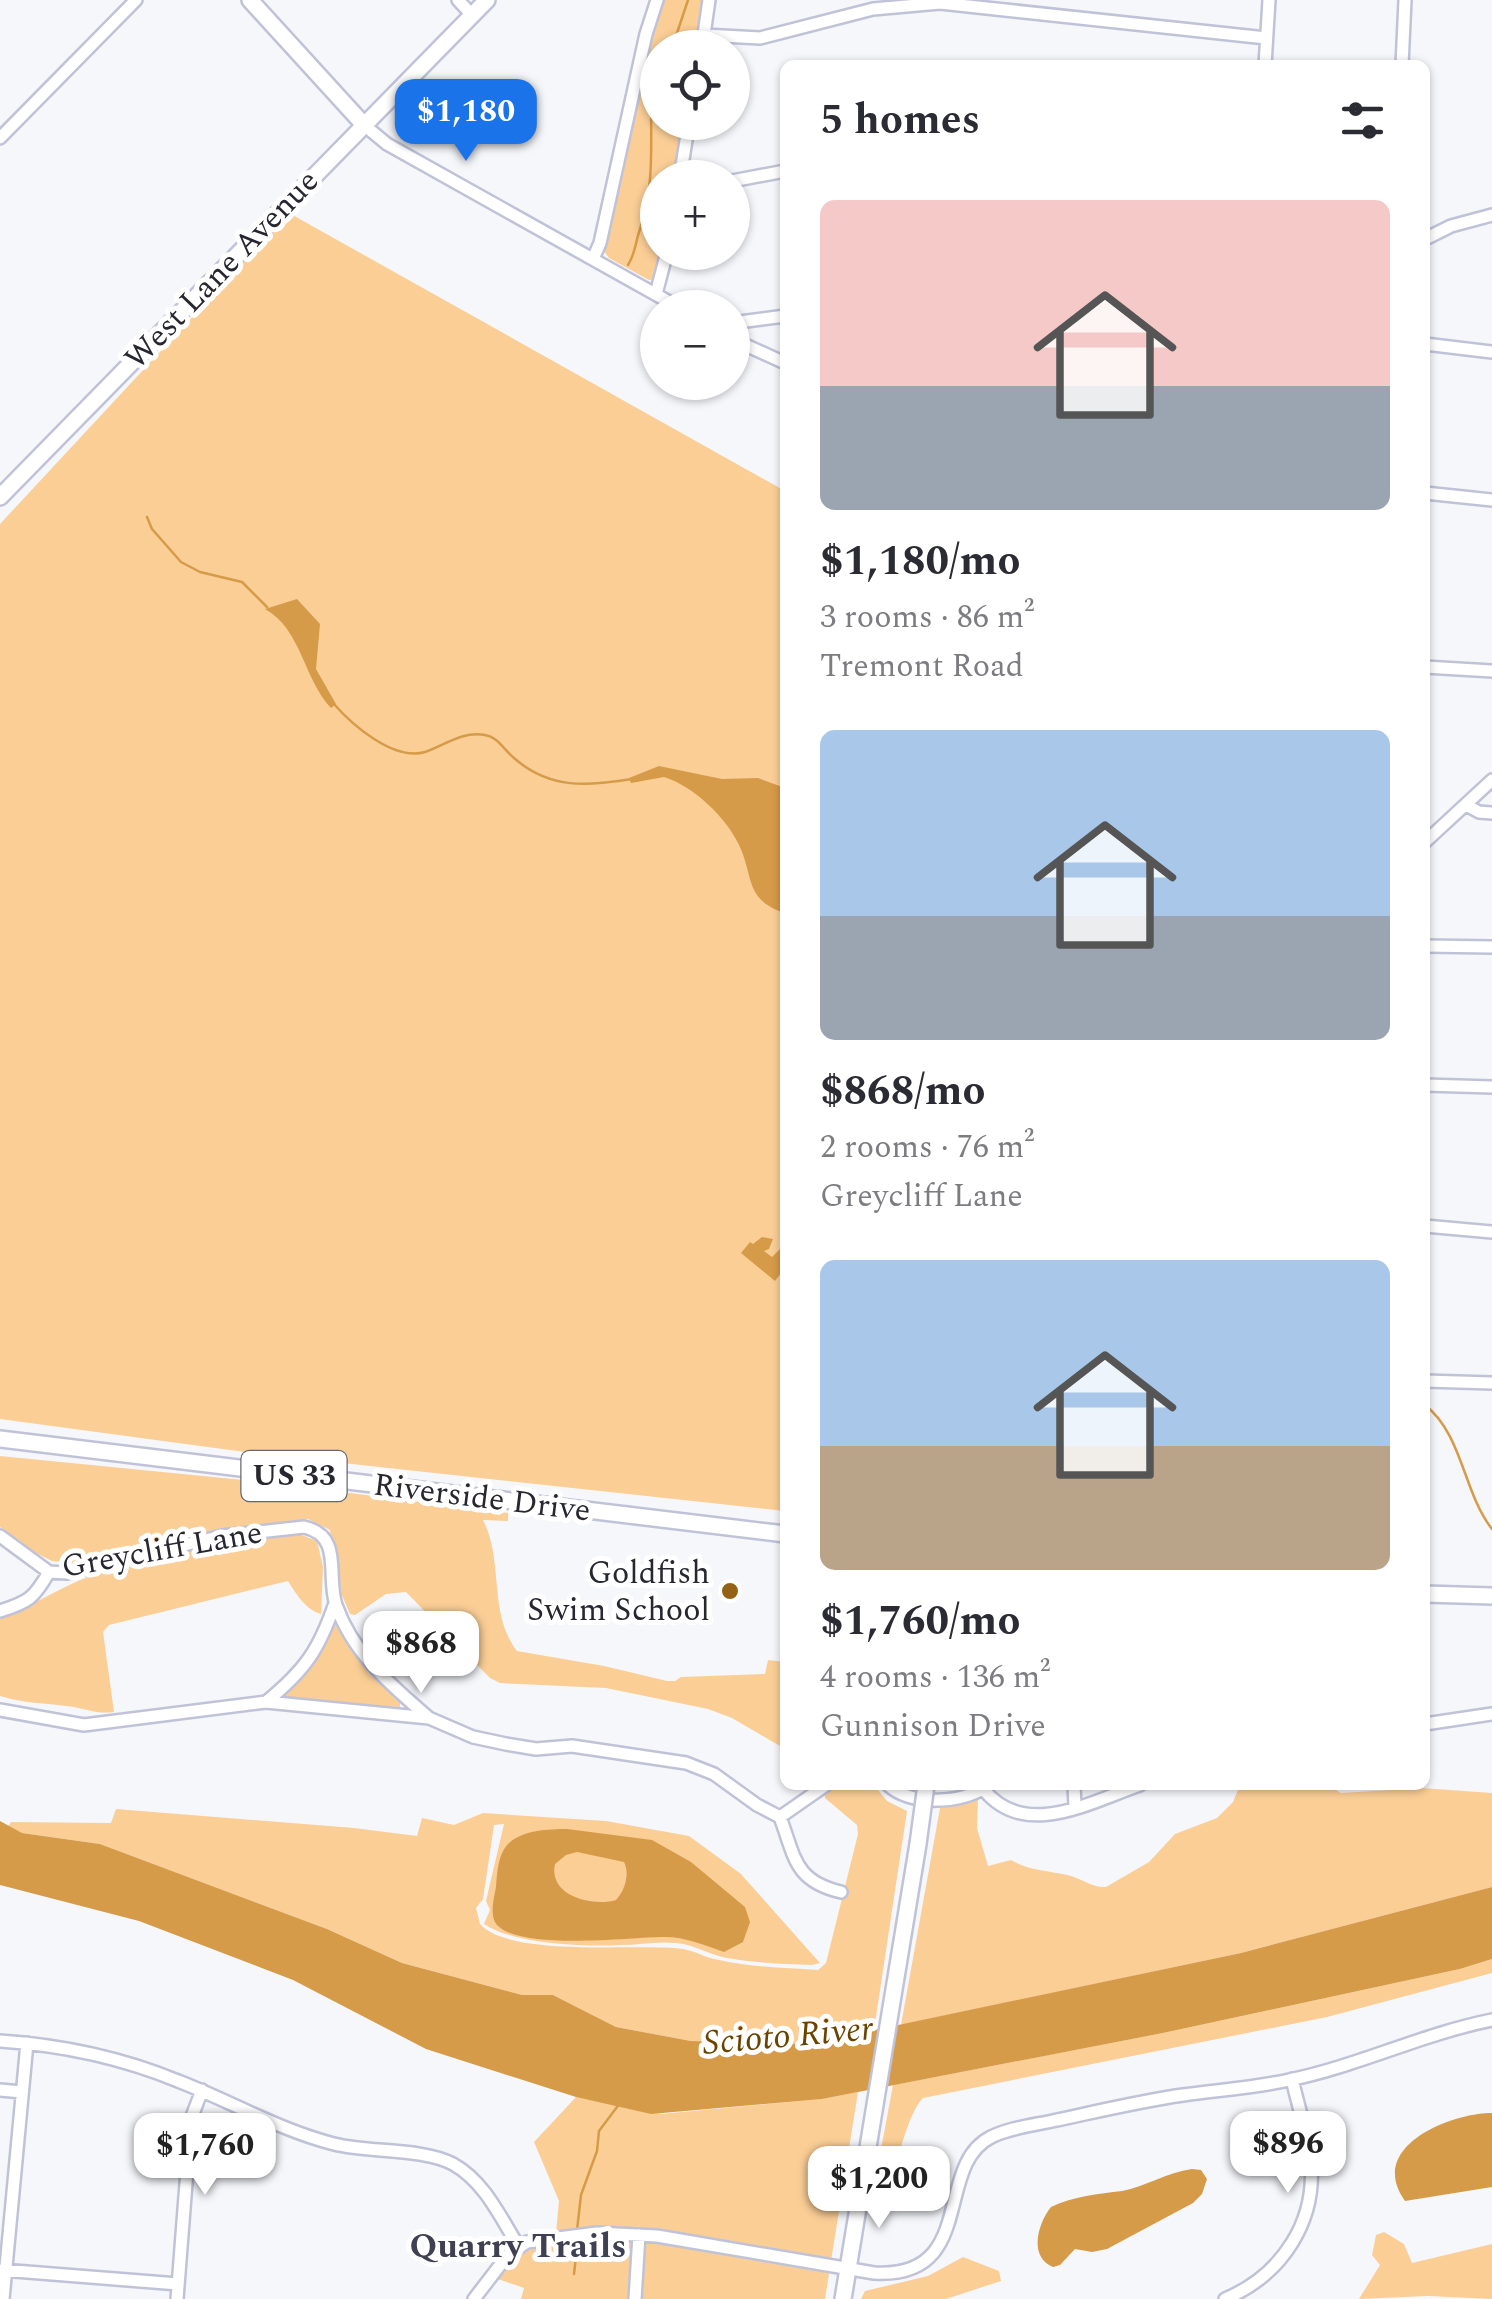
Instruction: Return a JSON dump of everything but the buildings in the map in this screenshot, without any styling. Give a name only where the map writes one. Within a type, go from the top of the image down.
[{"type":"main road","points":[[250,0],[364,125]]},
{"type":"main road","name":"West Lane Avenue","points":[[0,498],[487,0]]},
{"type":"main road","name":"Riverside Drive","points":[[0,1439],[780,1533]]},
{"type":"main road","points":[[1430,1594],[1492,1596]]},
{"type":"main road","points":[[844,2299],[925,1790]]},
{"type":"street","points":[[0,138],[136,0]]},
{"type":"street","points":[[458,0],[472,15]]},
{"type":"street","points":[[593,258],[600,243],[657,0]]},
{"type":"street","points":[[705,30],[709,0]]},
{"type":"street","points":[[1264,60],[1268,0]]},
{"type":"street","points":[[1402,60],[1406,0]]},
{"type":"street","points":[[750,39],[873,9],[940,3],[1266,38]]},
{"type":"street","points":[[364,125],[388,144],[649,290]]},
{"type":"street","points":[[750,178],[780,172]]},
{"type":"street","points":[[1430,236],[1492,215]]},
{"type":"street","points":[[764,353],[755,342],[752,321],[780,317]]},
{"type":"street","points":[[1430,345],[1492,352]]},
{"type":"street","points":[[750,347],[780,361]]},
{"type":"street","points":[[1430,494],[1492,500]]},
{"type":"street","points":[[1430,668],[1492,671]]},
{"type":"street","points":[[1430,837],[1492,780]]},
{"type":"street","points":[[1466,805],[1492,813]]},
{"type":"street","points":[[1430,946],[1492,947]]},
{"type":"street","points":[[1430,1085],[1492,1087]]},
{"type":"street","points":[[1430,1226],[1492,1232]]},
{"type":"street","points":[[1430,1382],[1492,1383]]},
{"type":"street","name":"Greycliff Lane","points":[[0,1536],[49,1572],[67,1573],[222,1536],[316,1530],[331,1549],[335,1603],[364,1657],[428,1718]]},
{"type":"street","points":[[0,1611],[26,1603],[49,1572]]},
{"type":"street","name":"Greycliff Lane","points":[[266,1702],[315,1653],[335,1603]]},
{"type":"street","points":[[0,1710],[84,1726],[266,1702],[428,1718],[473,1737],[536,1749],[572,1746],[686,1763],[714,1774],[780,1817],[803,1873],[820,1887],[841,1892]]},
{"type":"street","points":[[1430,1723],[1492,1714]]},
{"type":"street","points":[[780,1817],[819,1790]]},
{"type":"street","points":[[893,1790],[911,1797],[942,1799],[960,1798],[979,1790]]},
{"type":"street","points":[[989,1790],[1010,1813],[1036,1817],[1125,1790]]},
{"type":"street","points":[[1074,1790],[1075,1807]]},
{"type":"street","points":[[474,2299],[519,2246],[536,2239],[597,2233],[640,2234],[896,2273],[924,2262],[935,2250],[946,2230],[969,2159],[990,2137],[1138,2102],[1292,2080],[1492,2020]]},
{"type":"street","points":[[0,2041],[126,2062],[332,2143],[386,2153],[428,2155],[448,2162],[480,2186],[519,2246]]},
{"type":"street","points":[[3,2299],[27,2043]]},
{"type":"street","points":[[1225,2299],[1252,2286],[1276,2266],[1292,2245],[1305,2216],[1310,2158],[1292,2080]]},
{"type":"street","points":[[0,2090],[22,2092]]},
{"type":"street","points":[[177,2299],[191,2118],[202,2090]]},
{"type":"street","points":[[635,2299],[640,2234]]},
{"type":"street","points":[[3,2270],[178,2284]]},
{"type":"shaded area","points":[[664,0],[705,0],[700,30],[653,30]]},
{"type":"shaded area","points":[[640,80],[640,140],[681,140],[678,160],[640,160],[640,270],[658,270],[656,279],[649,280],[609,258],[601,247]]},
{"type":"shaded area","points":[[289,213],[780,488],[780,1510],[260,1454],[0,1419],[0,524]]},
{"type":"shaded area","points":[[297,599],[320,624],[316,669],[336,704],[331,708],[287,629],[265,609]]},
{"type":"shaded area","points":[[659,766],[722,779],[758,778],[780,786],[780,911],[756,894],[739,845],[708,804],[664,777],[631,783],[629,778]]},
{"type":"shaded area","points":[[762,1237],[773,1239],[764,1251],[772,1257],[780,1249],[780,1274],[775,1281],[741,1253],[750,1242]]},
{"type":"shaded area","points":[[0,1456],[263,1482],[508,1513],[508,1521],[483,1520],[493,1552],[502,1621],[517,1651],[667,1681],[765,1674],[768,1660],[780,1661],[780,1746],[708,1709],[606,1688],[500,1683],[490,1678],[406,1592],[386,1594],[355,1615],[350,1614],[338,1586],[330,1530],[308,1519],[214,1530],[73,1563],[52,1561],[0,1527]]},
{"type":"shaded area","points":[[299,1534],[317,1541],[323,1567],[321,1614],[306,1605],[288,1581],[109,1625],[103,1632],[114,1712],[0,1696],[0,1616],[126,1564],[201,1546]]},
{"type":"shaded area","points":[[334,1623],[369,1674],[400,1701],[400,1707],[281,1699],[317,1658]]},
{"type":"shaded area","points":[[1430,1789],[1492,1793],[1492,1887],[1241,1953],[901,2025],[940,1808],[978,1799],[977,1828],[988,1866],[1011,1860],[1106,1887],[1149,1862],[1175,1834],[1217,1818],[1233,1802],[1238,1790],[1341,1793]]},
{"type":"shaded area","points":[[878,1790],[887,1801],[907,1811],[874,2030],[808,2044],[691,2041],[616,2027],[553,1995],[522,1995],[402,1963],[327,1929],[100,1844],[22,1833],[8,1827],[11,1822],[111,1823],[116,1809],[417,1836],[422,1818],[454,1825],[483,1813],[606,1821],[689,1836],[741,1874],[820,1963],[738,1960],[689,1945],[662,1942],[569,1945],[497,1931],[484,1924],[490,1910],[486,1901],[504,1824],[494,1825],[483,1899],[476,1908],[480,1924],[496,1935],[546,1945],[683,1949],[731,1962],[818,1970],[826,1963],[858,1834],[857,1825],[825,1798],[825,1792]]},
{"type":"shaded area","points":[[0,1821],[22,1833],[100,1844],[327,1929],[402,1963],[522,1995],[553,1995],[616,2027],[691,2041],[808,2044],[1241,1953],[1492,1887],[1492,1959],[1163,2033],[822,2099],[651,2114],[576,2097],[426,2049],[293,1980],[139,1921],[0,1885]]},
{"type":"shaded area","points":[[567,1829],[652,1840],[691,1862],[745,1907],[750,1922],[743,1942],[724,1952],[672,1937],[577,1941],[529,1938],[497,1925],[493,1912],[498,1870],[508,1844],[536,1831]],"holes":[[[577,1852],[624,1862],[627,1872],[622,1892],[616,1900],[606,1902],[574,1897],[558,1884],[555,1875],[555,1864]]]},
{"type":"shaded area","points":[[1492,1959],[1492,1973],[1327,2017],[923,2098],[905,2134],[883,2211],[879,2160],[893,2085],[1163,2033]]},
{"type":"shaded area","points":[[858,2092],[825,2299],[521,2299],[524,2288],[495,2278],[528,2249],[555,2243],[559,2201],[534,2142],[576,2097],[661,2114]]},
{"type":"shaded area","points":[[1492,2113],[1492,2187],[1405,2201],[1396,2182],[1396,2164],[1404,2149],[1418,2137],[1455,2119]]},
{"type":"shaded area","points":[[1192,2169],[1201,2170],[1207,2179],[1202,2194],[1193,2203],[1107,2249],[1075,2249],[1053,2267],[1040,2256],[1039,2230],[1051,2207],[1077,2198],[1131,2189]]},
{"type":"shaded area","points":[[1384,2232],[1404,2244],[1412,2263],[1492,2244],[1492,2299],[1359,2299],[1380,2265],[1372,2255],[1376,2235]]},
{"type":"shaded area","points":[[963,2257],[999,2271],[1001,2281],[946,2299],[861,2299],[865,2291],[928,2276]]},
{"type":"waterway","points":[[678,30],[688,0]]},
{"type":"waterway","points":[[628,265],[648,199],[651,140]]},
{"type":"waterway","points":[[147,517],[152,529],[181,562],[200,572],[242,582],[267,607]]},
{"type":"waterway","points":[[333,703],[375,740],[400,751],[425,752],[477,734],[490,736],[528,768],[556,781],[585,784],[632,779]]},
{"type":"waterway","points":[[1430,1410],[1447,1432],[1492,1529]]},
{"type":"waterway","points":[[577,2230],[581,2195],[597,2151],[599,2131],[620,2103]]},
{"type":"waterway","points":[[574,2274],[578,2238]]},
{"type":"place","name":"Goldfish Swim School","points":[[730,1591]]},
{"type":"district","name":"Quarry Trails","points":[[518,2246]]},
{"type":"water label","name":"Scioto River","points":[[788,2036]]}]
